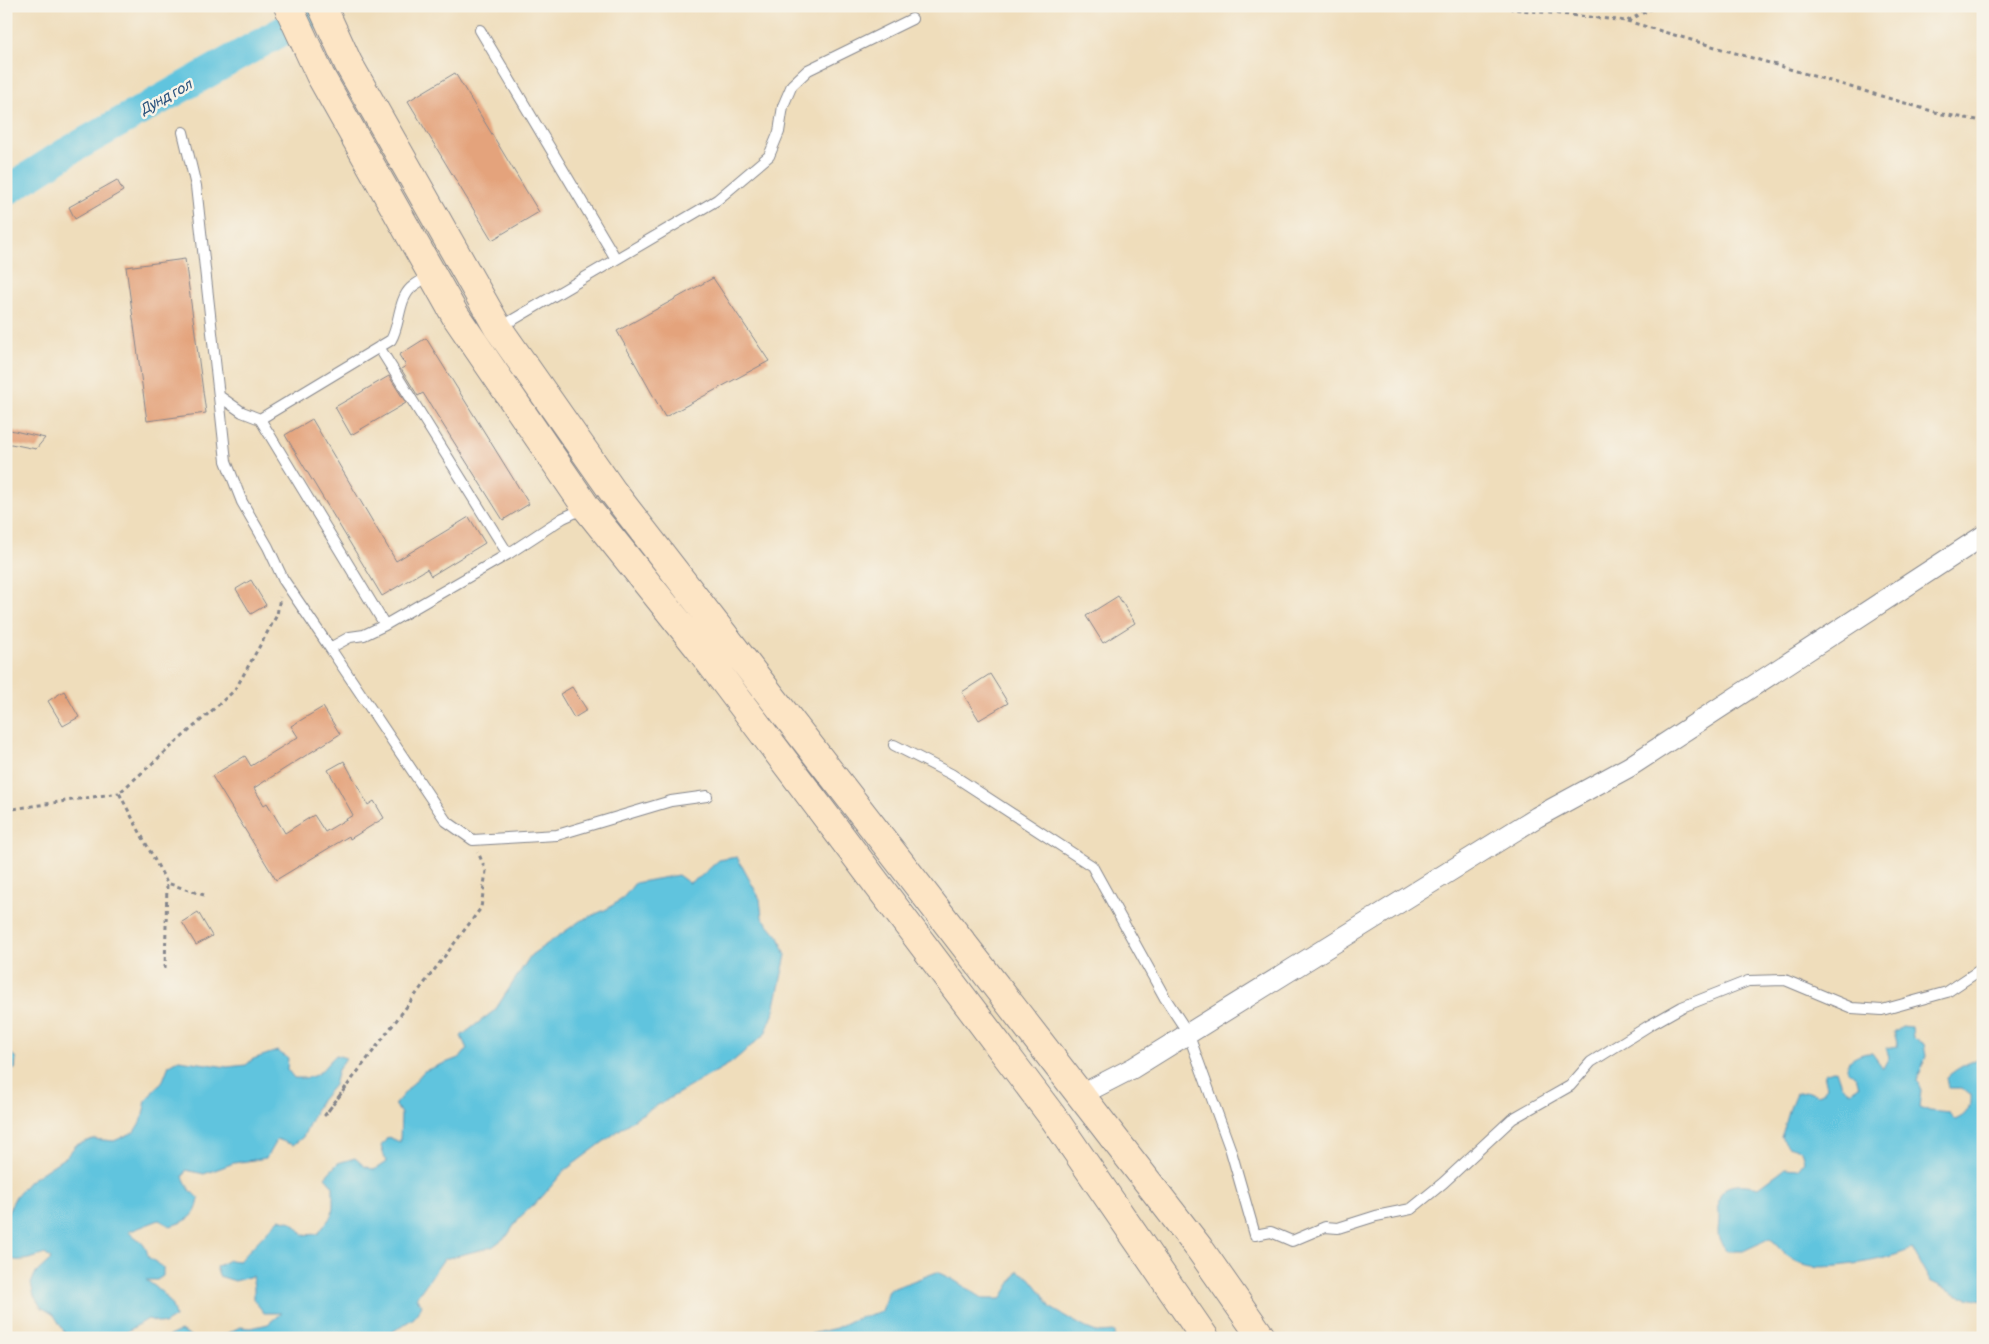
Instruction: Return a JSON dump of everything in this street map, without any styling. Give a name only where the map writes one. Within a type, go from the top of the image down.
[{"type":"main road","points":[[288,6],[320,75],[455,315],[586,507],[699,648],[1055,1120],[1205,1338]]},
{"type":"main road","points":[[322,6],[348,63],[498,328],[613,492],[1199,1248],[1262,1338]]},
{"type":"street","points":[[1092,1089],[1133,1068],[1537,817],[1628,767],[1983,536]]},
{"type":"lane","points":[[498,328],[717,200],[770,156],[779,132],[783,106],[792,85],[808,70],[912,19]]},
{"type":"lane","points":[[480,30],[616,259]]},
{"type":"lane","points":[[182,132],[196,186],[226,461],[242,502],[268,547],[283,579],[446,821],[473,840],[556,835],[671,801],[707,796]]},
{"type":"lane","points":[[260,418],[391,340],[396,332],[405,298],[411,288],[432,274]]},
{"type":"lane","points":[[379,347],[508,554]]},
{"type":"lane","points":[[219,396],[242,412],[260,418],[385,625]]},
{"type":"lane","points":[[330,648],[350,637],[364,635],[385,625],[508,554],[564,518],[586,507]]},
{"type":"lane","points":[[894,745],[950,774],[1092,866],[1165,998],[1188,1033],[1232,1151],[1255,1236],[1272,1232],[1292,1241],[1325,1227],[1338,1228],[1376,1216],[1411,1209],[1444,1183],[1512,1119],[1570,1086],[1591,1062],[1650,1024],[1682,1007],[1748,981],[1785,980],[1852,1008],[1882,1010],[1947,992],[1983,968]]},
{"type":"path","points":[[1510,6],[1512,9],[1627,21],[1942,114],[1983,122]]},
{"type":"path","points":[[1627,21],[1657,6]]},
{"type":"path","points":[[6,810],[119,793],[235,690],[277,615],[283,579]]},
{"type":"path","points":[[119,793],[166,883],[165,969]]},
{"type":"path","points":[[346,1087],[325,1115],[481,908],[486,871],[473,840]]},
{"type":"path","points":[[166,883],[204,896]]},
{"type":"water","points":[[737,857],[760,899],[762,917],[779,937],[786,955],[773,1015],[765,1034],[731,1063],[637,1117],[564,1171],[542,1197],[519,1218],[507,1236],[492,1247],[444,1259],[416,1298],[422,1305],[414,1318],[392,1332],[394,1338],[218,1338],[240,1327],[251,1328],[268,1324],[281,1313],[264,1313],[254,1300],[252,1276],[235,1281],[219,1276],[216,1267],[229,1260],[239,1261],[279,1219],[292,1222],[304,1235],[318,1234],[332,1215],[333,1186],[325,1177],[338,1163],[355,1158],[364,1166],[374,1170],[386,1162],[381,1146],[388,1137],[400,1142],[401,1114],[395,1104],[424,1071],[461,1057],[467,1049],[461,1036],[495,1010],[531,955],[580,921],[607,909],[622,899],[635,883],[678,875],[689,883],[700,877],[719,860]]},
{"type":"water","points":[[1902,1026],[1912,1027],[1913,1038],[1924,1044],[1926,1056],[1917,1081],[1921,1090],[1919,1107],[1930,1111],[1949,1113],[1955,1120],[1963,1116],[1967,1110],[1970,1104],[1970,1095],[1962,1088],[1948,1088],[1946,1078],[1959,1068],[1983,1055],[1983,1300],[1958,1295],[1930,1281],[1912,1249],[1868,1262],[1817,1267],[1788,1257],[1771,1238],[1743,1251],[1727,1251],[1719,1237],[1719,1201],[1721,1193],[1725,1189],[1736,1185],[1759,1187],[1785,1168],[1798,1169],[1804,1161],[1801,1150],[1788,1146],[1781,1137],[1796,1093],[1808,1092],[1818,1095],[1827,1087],[1824,1074],[1836,1070],[1841,1085],[1850,1092],[1859,1086],[1856,1077],[1848,1071],[1848,1062],[1859,1055],[1872,1053],[1883,1068],[1889,1057],[1886,1048],[1898,1046],[1894,1032]]},
{"type":"water","points":[[6,1049],[16,1058],[15,1069],[6,1071]]},
{"type":"water","points":[[277,1051],[288,1058],[287,1069],[294,1078],[310,1077],[319,1073],[336,1055],[346,1058],[338,1070],[334,1085],[319,1103],[303,1137],[293,1145],[277,1139],[266,1158],[234,1163],[204,1174],[186,1170],[183,1177],[189,1189],[199,1199],[193,1215],[170,1226],[159,1220],[128,1232],[144,1245],[148,1257],[163,1267],[163,1276],[157,1280],[146,1280],[168,1300],[175,1317],[164,1324],[148,1319],[116,1338],[74,1338],[65,1333],[54,1315],[41,1307],[34,1296],[31,1284],[35,1274],[51,1259],[45,1254],[31,1259],[20,1260],[6,1257],[6,1216],[16,1196],[29,1181],[67,1156],[76,1145],[93,1139],[114,1141],[134,1132],[142,1119],[146,1101],[162,1083],[169,1065],[179,1060],[227,1067],[246,1065],[253,1059]]},
{"type":"water","points":[[1018,1271],[1030,1278],[1051,1308],[1086,1328],[1099,1333],[1115,1332],[1115,1338],[796,1338],[836,1328],[852,1320],[882,1311],[889,1290],[937,1272],[984,1299],[1001,1299]]},
{"type":"water","points":[[180,1331],[194,1338],[165,1338]]},
{"type":"building","points":[[455,73],[539,212],[492,240],[408,101]]},
{"type":"building","points":[[117,180],[123,191],[75,219],[69,207]]},
{"type":"building","points":[[185,259],[206,413],[147,421],[126,267]]},
{"type":"building","points":[[713,278],[769,361],[665,417],[617,331]]},
{"type":"building","points":[[426,338],[529,504],[503,520],[423,393],[418,396],[401,369],[406,366],[399,355]]},
{"type":"building","points":[[389,376],[406,403],[351,435],[335,407]]},
{"type":"building","points":[[312,419],[396,561],[469,517],[485,543],[431,576],[427,569],[382,596],[285,435]]},
{"type":"building","points":[[6,429],[45,438],[36,449],[6,443]]},
{"type":"building","points":[[251,580],[266,605],[251,614],[236,589]]},
{"type":"building","points":[[1118,596],[1135,623],[1103,643],[1086,616]]},
{"type":"building","points":[[990,674],[1008,703],[979,720],[962,692]]},
{"type":"building","points":[[572,687],[587,710],[574,718],[560,694]]},
{"type":"building","points":[[64,691],[79,717],[63,726],[48,701]]},
{"type":"building","points":[[323,707],[340,734],[254,788],[264,805],[267,803],[285,833],[314,815],[325,832],[353,815],[328,770],[344,761],[368,805],[374,801],[384,818],[350,839],[349,836],[276,880],[212,776],[245,756],[251,766],[298,737],[291,726]]},
{"type":"building","points":[[198,912],[212,936],[196,945],[182,922]]},
{"type":"waterway","name":"Дунд гол","points":[[6,191],[67,152],[327,6]]},
{"type":"waterway","points":[[6,90],[6,96]]}]
